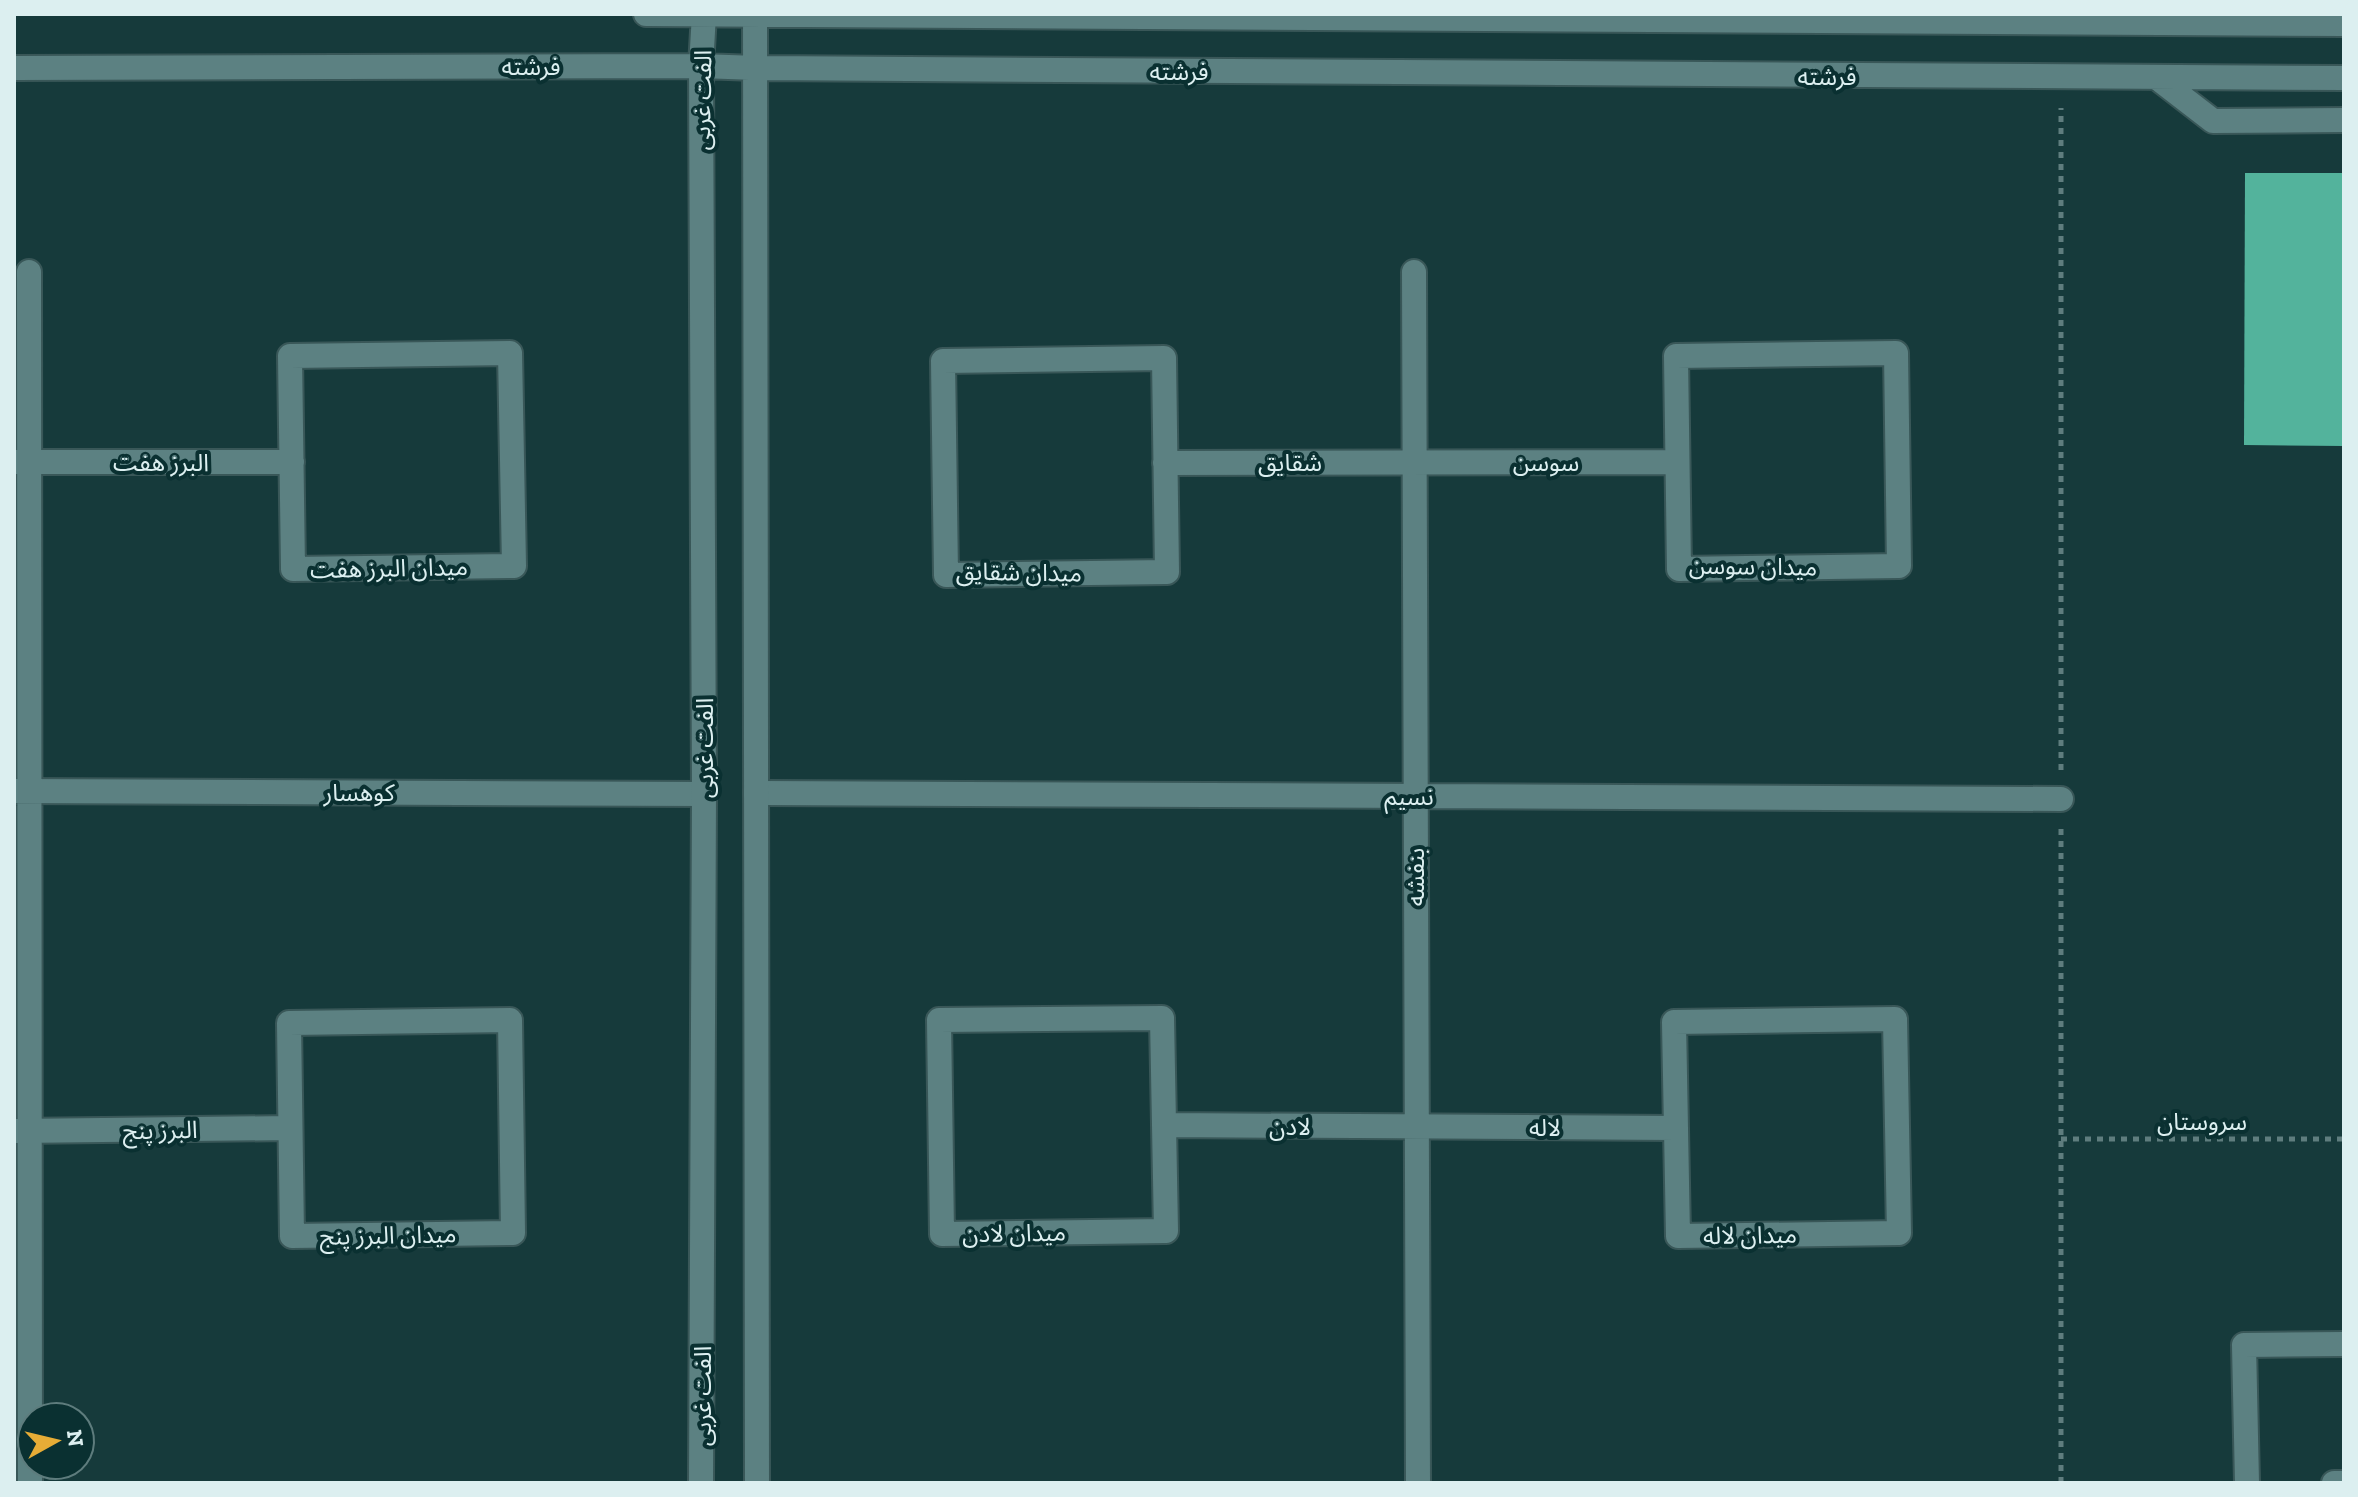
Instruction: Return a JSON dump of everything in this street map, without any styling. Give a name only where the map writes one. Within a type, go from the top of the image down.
[{"type":"street","points":[[646,14],[2167,19],[2344,24]]},
{"type":"street","name":"الفت غربی","points":[[701,1483],[704,794],[701,66],[704,15]]},
{"type":"street","points":[[755,15],[757,1483]]},
{"type":"street","name":"فرشته","points":[[14,68],[701,66],[2344,78]]},
{"type":"street","points":[[2156,77],[2213,121],[2344,120]]},
{"type":"street","points":[[29,272],[22,462],[22,1132],[30,1483]]},
{"type":"street","name":"بنفشه","points":[[1414,272],[1418,1483]]},
{"type":"street","name":"میدان البرز هفت","points":[[510,353],[514,566],[293,569],[292,462],[290,356],[510,353]]},
{"type":"street","name":"میدان سوسن","points":[[1896,353],[1899,566],[1679,569],[1677,462],[1676,356],[1896,353]]},
{"type":"street","name":"میدان شقایق","points":[[1164,358],[1165,463],[1167,572],[946,575],[943,361],[1164,358]]},
{"type":"street","name":"البرز هفت","points":[[22,462],[292,462]]},
{"type":"street","name":"سوسن","points":[[1415,462],[1677,462]]},
{"type":"street","name":"شقایق","points":[[1165,463],[1415,462]]},
{"type":"street","name":"کوهسار","points":[[22,791],[704,794]]},
{"type":"street","name":"نسیم","points":[[756,793],[2061,799]]},
{"type":"street","name":"میدان لادن","points":[[1162,1018],[1164,1125],[1166,1231],[942,1234],[939,1020],[1162,1018]]},
{"type":"street","name":"میدان لاله","points":[[1895,1019],[1899,1233],[1678,1236],[1676,1128],[1674,1022],[1895,1019]]},
{"type":"street","name":"میدان البرز پنج","points":[[510,1020],[513,1233],[292,1236],[290,1128],[289,1023],[510,1020]]},
{"type":"street","name":"لادن","points":[[1164,1125],[1415,1127]]},
{"type":"street","name":"لاله","points":[[1415,1127],[1676,1128]]},
{"type":"street","name":"البرز پنج","points":[[22,1132],[290,1128]]},
{"type":"street","points":[[2247,1483],[2244,1345],[2344,1344]]},
{"type":"street","points":[[2334,1483],[2344,1483]]},
{"type":"path","name":"سروستان","points":[[2061,1139],[2344,1139]]},
{"type":"building","points":[[2245,173],[2344,173],[2344,446],[2244,445]]}]
